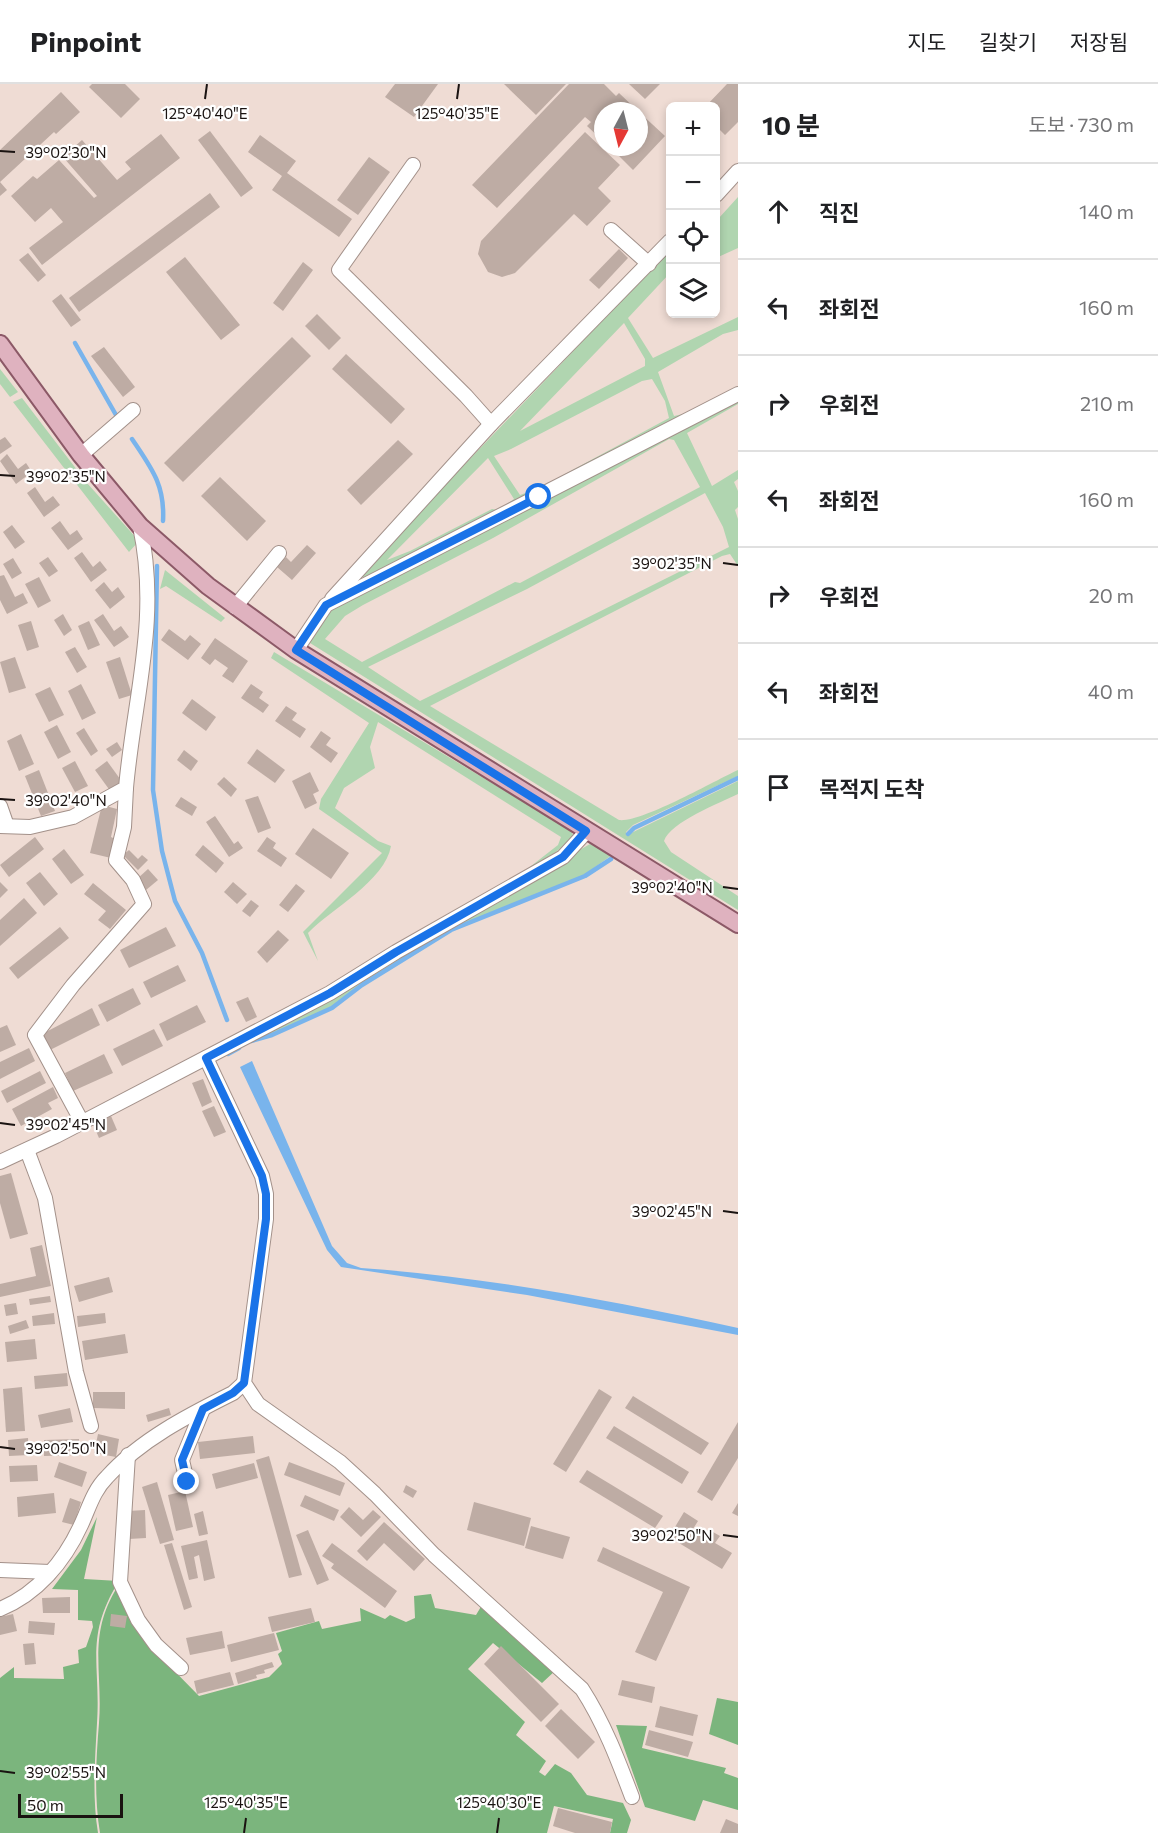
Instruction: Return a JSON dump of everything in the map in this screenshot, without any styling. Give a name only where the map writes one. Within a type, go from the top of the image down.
[{"type":"main road","points":[[0,344],[81,455],[140,526],[235,607],[296,650],[738,924]]},
{"type":"street","points":[[413,165],[339,270],[466,396],[491,424]]},
{"type":"street","points":[[720,191],[738,171]]},
{"type":"street","points":[[611,230],[648,264]]},
{"type":"street","points":[[296,650],[326,605],[491,424],[666,245]]},
{"type":"street","points":[[326,605],[738,394]]},
{"type":"street","points":[[81,455],[133,410]]},
{"type":"street","points":[[82,1122],[35,1035],[73,985],[144,904],[133,880],[116,860],[124,827],[129,750],[147,644],[148,585],[140,526]]},
{"type":"street","points":[[235,607],[279,553]]},
{"type":"street","points":[[0,806],[4,826],[50,825],[73,817],[126,788]]},
{"type":"street","points":[[0,1162],[330,993],[396,952],[563,857],[586,831]]},
{"type":"street","points":[[0,1609],[22,1600],[36,1590],[72,1543],[90,1500],[105,1478],[128,1455],[233,1393],[244,1383],[266,1219],[266,1194],[262,1176],[206,1058]]},
{"type":"street","points":[[27,1150],[45,1198],[76,1372],[91,1426]]},
{"type":"street","points":[[244,1383],[258,1404],[354,1475],[434,1555],[582,1689],[606,1730],[632,1797]]},
{"type":"street","points":[[187,1482],[182,1460],[203,1409]]},
{"type":"street","points":[[128,1455],[120,1582],[138,1620],[156,1645],[181,1668]]},
{"type":"street","points":[[0,1570],[28,1573],[50,1572]]},
{"type":"green space","points":[[738,197],[738,248],[720,256],[720,217]]},
{"type":"green space","points":[[666,254],[666,277],[628,318],[653,358],[738,317],[738,330],[723,334],[658,372],[674,416],[688,413],[738,386],[738,391],[363,580],[363,574],[378,555]],"holes":[[[624,323],[645,359],[645,366],[520,431]],[[652,379],[665,401],[669,418],[539,488],[520,495],[494,456],[642,381]],[[488,458],[514,499],[498,510],[492,509],[410,551],[387,560]]]},
{"type":"green space","points":[[0,369],[18,392],[10,397],[0,384]]},
{"type":"green space","points":[[22,398],[87,483],[139,541],[129,552],[13,402]]},
{"type":"green space","points":[[738,399],[738,404],[687,433],[712,486],[738,470],[738,479],[734,482],[738,491],[738,507],[735,510],[738,519],[738,566],[730,554],[722,556],[430,706],[619,820],[644,815],[738,770],[738,776],[633,825],[626,832],[627,835],[738,781],[738,794],[685,820],[668,834],[664,841],[671,852],[738,896],[738,910],[310,643],[311,636],[327,612]],"holes":[[[669,439],[674,440],[700,487],[520,583],[515,582],[362,662],[325,639],[345,616],[363,605],[493,538]],[[705,493],[723,527],[729,547],[420,701],[368,667],[527,589]]]},
{"type":"green space","points":[[165,570],[225,618],[221,622],[166,586],[160,589]]},
{"type":"green space","points":[[274,652],[570,830],[574,836],[556,852],[526,870],[558,845],[561,837],[378,722],[370,747],[375,768],[344,788],[335,808],[378,841],[391,846],[387,859],[368,883],[308,933],[318,961],[303,932],[382,853],[319,809],[321,799],[369,723],[271,658]]},
{"type":"green space","points":[[590,844],[612,855],[584,875],[442,934],[361,985],[332,1007],[272,1034],[250,1040],[223,1057],[222,1055]]},
{"type":"green space","points":[[97,1517],[84,1579],[119,1581],[101,1619],[96,1651],[98,1702],[95,1792],[98,1833],[0,1833],[0,1678],[14,1667],[14,1678],[64,1679],[63,1667],[79,1663],[78,1650],[86,1647],[93,1627],[92,1621],[78,1620],[78,1590],[52,1589],[81,1550]]},
{"type":"green space","points":[[118,1586],[126,1603],[123,1606],[136,1621],[146,1642],[199,1696],[269,1677],[282,1664],[278,1654],[282,1651],[276,1633],[319,1621],[322,1629],[361,1621],[360,1608],[385,1619],[390,1615],[406,1622],[415,1618],[414,1596],[431,1594],[435,1608],[476,1615],[482,1605],[556,1670],[542,1683],[493,1643],[468,1669],[525,1722],[516,1735],[546,1761],[539,1772],[545,1776],[555,1764],[571,1773],[587,1795],[623,1803],[631,1820],[627,1833],[610,1833],[613,1819],[554,1806],[547,1833],[100,1833],[96,1778],[100,1704],[99,1637],[108,1604]]},
{"type":"green space","points":[[717,1698],[738,1702],[738,1745],[709,1734]]},
{"type":"green space","points":[[616,1725],[647,1726],[642,1748],[726,1768],[724,1773],[738,1778],[738,1810],[703,1800],[695,1821],[645,1807]]},
{"type":"water","points":[[252,1061],[332,1246],[347,1263],[361,1268],[456,1277],[645,1308],[738,1328],[738,1335],[527,1295],[341,1267],[327,1250],[240,1067]]},
{"type":"building","points":[[92,84],[125,84],[140,99],[121,118],[89,87]]},
{"type":"building","points":[[395,84],[438,84],[414,117],[385,97]]},
{"type":"building","points":[[504,84],[566,84],[536,115]]},
{"type":"building","points":[[569,84],[604,84],[616,96],[619,93],[628,102],[594,102],[594,133],[587,126],[591,122],[585,117],[497,208],[472,185]]},
{"type":"building","points":[[629,84],[660,84],[645,99]]},
{"type":"building","points":[[727,84],[738,84],[738,122],[725,135],[720,130],[720,102],[710,102]]},
{"type":"building","points":[[61,92],[80,112],[56,134],[54,132],[0,182],[0,150]]},
{"type":"building","points":[[648,120],[665,136],[648,154]]},
{"type":"building","points":[[210,131],[253,188],[241,197],[198,140]]},
{"type":"building","points":[[585,132],[594,140],[594,156],[610,156],[620,165],[598,188],[611,201],[587,226],[574,214],[515,273],[502,277],[488,272],[478,254],[481,241]]},
{"type":"building","points":[[161,134],[180,158],[42,265],[29,248],[63,222],[51,208],[35,222],[11,196],[33,176],[37,179],[59,160],[94,198],[97,196],[63,157],[82,140],[117,180],[131,169],[125,162]]},
{"type":"building","points":[[260,135],[296,161],[287,173],[352,219],[339,237],[272,190],[282,176],[248,152]]},
{"type":"building","points":[[619,156],[646,156],[633,170]]},
{"type":"building","points":[[369,157],[390,172],[358,215],[337,200]]},
{"type":"building","points":[[0,182],[7,190],[0,196]]},
{"type":"building","points":[[210,193],[220,207],[79,312],[69,298]]},
{"type":"building","points":[[619,249],[628,258],[599,289],[589,280]]},
{"type":"building","points":[[28,253],[46,275],[38,282],[19,260]]},
{"type":"building","points":[[185,257],[240,325],[221,340],[166,272]]},
{"type":"building","points":[[303,262],[313,270],[283,311],[273,303]]},
{"type":"building","points":[[61,294],[81,320],[71,327],[52,301]]},
{"type":"building","points":[[317,314],[341,338],[329,350],[305,326]]},
{"type":"building","points":[[292,337],[311,356],[183,482],[164,463]]},
{"type":"building","points":[[104,347],[135,387],[123,397],[91,356]]},
{"type":"building","points":[[346,354],[405,409],[391,424],[332,369]]},
{"type":"building","points":[[5,437],[12,446],[0,454],[0,440]]},
{"type":"building","points":[[398,440],[413,454],[361,505],[347,490]]},
{"type":"building","points":[[7,454],[18,469],[26,463],[32,472],[16,484],[0,461]]},
{"type":"building","points":[[220,477],[266,521],[247,541],[201,496]]},
{"type":"building","points":[[35,487],[45,502],[53,496],[60,505],[44,517],[27,493]]},
{"type":"building","points":[[60,521],[70,535],[77,530],[83,539],[68,550],[51,528]]},
{"type":"building","points":[[12,525],[25,542],[15,549],[3,532]]},
{"type":"building","points":[[307,545],[316,553],[292,580],[277,567],[286,557],[291,562]]},
{"type":"building","points":[[82,552],[93,567],[100,561],[107,570],[91,582],[74,558]]},
{"type":"building","points":[[48,557],[58,571],[49,577],[39,563]]},
{"type":"building","points":[[13,558],[22,573],[12,579],[3,564]]},
{"type":"building","points":[[4,575],[15,597],[23,593],[28,603],[7,614],[0,600],[0,576]]},
{"type":"building","points":[[39,577],[51,601],[38,608],[25,584]]},
{"type":"building","points":[[104,582],[112,592],[118,587],[125,597],[110,609],[95,590]]},
{"type":"building","points":[[63,614],[72,630],[64,636],[54,620]]},
{"type":"building","points":[[103,614],[114,631],[121,626],[129,637],[114,647],[94,620]]},
{"type":"building","points":[[31,621],[39,647],[27,651],[18,625]]},
{"type":"building","points":[[89,621],[100,645],[88,650],[78,626]]},
{"type":"building","points":[[169,629],[185,641],[190,635],[201,644],[188,660],[161,640]]},
{"type":"building","points":[[215,638],[248,661],[233,683],[222,676],[228,668],[215,659],[210,665],[201,658]]},
{"type":"building","points":[[75,647],[87,667],[77,673],[65,652]]},
{"type":"building","points":[[15,657],[26,688],[9,693],[0,662]]},
{"type":"building","points":[[120,657],[132,695],[119,699],[106,662]]},
{"type":"building","points":[[81,684],[96,713],[82,720],[68,691]]},
{"type":"building","points":[[251,684],[263,692],[259,698],[269,705],[263,713],[241,698]]},
{"type":"building","points":[[50,687],[64,715],[49,722],[35,694]]},
{"type":"building","points":[[192,699],[216,717],[206,731],[182,713]]},
{"type":"building","points":[[286,706],[297,713],[292,720],[306,729],[300,738],[275,721]]},
{"type":"building","points":[[57,725],[71,752],[58,759],[44,732]]},
{"type":"building","points":[[84,728],[98,751],[91,756],[76,733]]},
{"type":"building","points":[[321,731],[331,738],[326,745],[338,753],[331,763],[310,747]]},
{"type":"building","points":[[21,734],[34,764],[19,771],[7,741]]},
{"type":"building","points":[[117,742],[122,750],[112,757],[106,749]]},
{"type":"building","points":[[257,749],[285,770],[275,783],[247,763]]},
{"type":"building","points":[[184,750],[198,761],[191,771],[177,760]]},
{"type":"building","points":[[75,761],[88,786],[75,792],[62,768]]},
{"type":"building","points":[[107,761],[123,783],[111,792],[95,770]]},
{"type":"building","points":[[39,770],[55,811],[41,816],[25,776]]},
{"type":"building","points":[[310,772],[319,791],[313,794],[317,803],[305,809],[292,781]]},
{"type":"building","points":[[224,777],[237,789],[231,797],[217,784]]},
{"type":"building","points":[[258,796],[271,828],[258,833],[245,800]]},
{"type":"building","points":[[181,797],[197,807],[192,816],[175,806]]},
{"type":"building","points":[[102,805],[117,809],[111,837],[115,839],[111,858],[90,853]]},
{"type":"building","points":[[215,816],[234,844],[238,841],[243,848],[229,857],[206,822]]},
{"type":"building","points":[[313,828],[349,853],[331,879],[295,854]]},
{"type":"building","points":[[35,837],[44,849],[9,877],[0,865]]},
{"type":"building","points":[[267,837],[276,843],[273,848],[287,858],[281,867],[257,851]]},
{"type":"building","points":[[203,845],[224,863],[216,873],[195,855]]},
{"type":"building","points":[[64,849],[84,875],[71,884],[52,859]]},
{"type":"building","points":[[129,850],[138,859],[142,855],[148,860],[138,870],[123,855]]},
{"type":"building","points":[[148,869],[158,880],[146,890],[137,879]]},
{"type":"building","points":[[40,872],[58,894],[44,906],[26,883]]},
{"type":"building","points":[[0,882],[8,890],[0,898]]},
{"type":"building","points":[[233,882],[247,894],[237,904],[224,892]]},
{"type":"building","points":[[93,883],[126,910],[110,929],[98,920],[106,911],[84,894]]},
{"type":"building","points":[[296,884],[305,891],[288,912],[279,905]]},
{"type":"building","points":[[24,898],[37,913],[0,946],[0,920]]},
{"type":"building","points":[[251,900],[259,906],[250,917],[242,911]]},
{"type":"building","points":[[60,927],[69,938],[18,979],[9,968]]},
{"type":"building","points":[[166,927],[176,946],[129,968],[120,950]]},
{"type":"building","points":[[278,930],[289,940],[267,963],[257,952]]},
{"type":"building","points":[[178,965],[186,981],[151,998],[143,982]]},
{"type":"building","points":[[133,988],[141,1004],[107,1022],[98,1005]]},
{"type":"building","points":[[248,997],[257,1017],[246,1022],[236,1002]]},
{"type":"building","points":[[197,1005],[206,1022],[167,1041],[159,1024]]},
{"type":"building","points":[[92,1008],[100,1025],[50,1050],[42,1034]]},
{"type":"building","points":[[7,1025],[16,1045],[0,1052],[0,1028]]},
{"type":"building","points":[[154,1029],[163,1046],[122,1066],[113,1049]]},
{"type":"building","points":[[29,1048],[35,1061],[0,1079],[0,1062]]},
{"type":"building","points":[[104,1054],[113,1073],[73,1091],[65,1073]]},
{"type":"building","points":[[40,1071],[46,1083],[7,1103],[1,1091]]},
{"type":"building","points":[[203,1079],[212,1102],[202,1107],[192,1083]]},
{"type":"building","points":[[53,1087],[58,1098],[48,1103],[52,1109],[21,1126],[12,1109]]},
{"type":"building","points":[[214,1106],[226,1132],[214,1137],[202,1111]]},
{"type":"building","points":[[111,1116],[117,1130],[99,1138],[93,1124]]},
{"type":"building","points":[[11,1173],[28,1234],[10,1239],[0,1203],[0,1176]]},
{"type":"building","points":[[42,1245],[51,1286],[0,1297],[0,1284],[36,1276],[30,1248]]},
{"type":"building","points":[[109,1277],[113,1292],[79,1302],[74,1286]]},
{"type":"building","points":[[50,1296],[51,1302],[30,1305],[29,1299]]},
{"type":"building","points":[[16,1303],[18,1314],[6,1316],[4,1305]]},
{"type":"building","points":[[54,1313],[55,1324],[33,1326],[32,1316]]},
{"type":"building","points":[[105,1313],[106,1323],[78,1327],[77,1316]]},
{"type":"building","points":[[26,1320],[29,1328],[10,1334],[8,1326]]},
{"type":"building","points":[[125,1334],[128,1353],[85,1360],[82,1341]]},
{"type":"building","points":[[35,1339],[37,1359],[7,1362],[5,1342]]},
{"type":"building","points":[[67,1373],[68,1386],[35,1389],[34,1376]]},
{"type":"building","points":[[22,1387],[25,1431],[6,1432],[3,1389]]},
{"type":"building","points":[[599,1389],[612,1397],[566,1472],[553,1464]]},
{"type":"building","points":[[93,1392],[125,1392],[125,1409],[93,1408]]},
{"type":"building","points":[[633,1396],[709,1443],[701,1455],[625,1408]]},
{"type":"building","points":[[70,1408],[73,1422],[41,1428],[38,1415]]},
{"type":"building","points":[[169,1408],[171,1415],[148,1422],[146,1415]]},
{"type":"building","points":[[738,1422],[738,1458],[712,1501],[697,1492]]},
{"type":"building","points":[[614,1426],[689,1472],[682,1484],[606,1438]]},
{"type":"building","points":[[98,1434],[119,1439],[116,1457],[94,1453]]},
{"type":"building","points":[[253,1436],[255,1453],[200,1459],[198,1442]]},
{"type":"building","points":[[28,1438],[29,1455],[9,1456],[8,1440]]},
{"type":"building","points":[[79,1439],[79,1455],[44,1456],[44,1440]]},
{"type":"building","points":[[269,1456],[302,1575],[289,1578],[256,1460]]},
{"type":"building","points":[[59,1462],[87,1472],[82,1487],[54,1477]]},
{"type":"building","points":[[289,1462],[345,1483],[340,1496],[284,1475]]},
{"type":"building","points":[[254,1463],[258,1478],[216,1489],[212,1474]]},
{"type":"building","points":[[37,1465],[38,1481],[10,1482],[9,1466]]},
{"type":"building","points":[[587,1470],[663,1516],[655,1528],[579,1482]]},
{"type":"building","points":[[157,1482],[174,1540],[160,1544],[142,1487]]},
{"type":"building","points":[[406,1485],[417,1491],[413,1498],[403,1492]]},
{"type":"building","points":[[185,1491],[193,1527],[176,1531],[168,1495]]},
{"type":"building","points":[[54,1493],[56,1513],[18,1517],[17,1497]]},
{"type":"building","points":[[305,1495],[339,1510],[334,1521],[300,1506]]},
{"type":"building","points":[[70,1498],[81,1502],[74,1525],[62,1522]]},
{"type":"building","points":[[474,1502],[531,1518],[524,1546],[467,1530]]},
{"type":"building","points":[[738,1503],[738,1516],[732,1513]]},
{"type":"building","points":[[349,1507],[363,1520],[373,1510],[381,1517],[361,1537],[340,1517]]},
{"type":"building","points":[[145,1510],[146,1538],[129,1539],[128,1511]]},
{"type":"building","points":[[203,1511],[208,1534],[199,1536],[194,1514]]},
{"type":"building","points":[[684,1512],[698,1521],[693,1529],[708,1538],[713,1532],[720,1536],[715,1543],[732,1553],[722,1569],[669,1537]]},
{"type":"building","points":[[384,1522],[425,1559],[414,1571],[384,1543],[367,1561],[357,1551]]},
{"type":"building","points":[[531,1526],[570,1537],[563,1559],[525,1548]]},
{"type":"building","points":[[308,1530],[329,1580],[317,1585],[296,1535]]},
{"type":"building","points":[[207,1540],[215,1578],[204,1581],[199,1555],[194,1557],[198,1578],[189,1580],[181,1546]]},
{"type":"building","points":[[172,1543],[192,1607],[184,1610],[164,1545]]},
{"type":"building","points":[[332,1543],[397,1591],[385,1608],[331,1568],[334,1564],[322,1556]]},
{"type":"building","points":[[603,1547],[690,1587],[656,1661],[635,1652],[663,1592],[597,1561]]},
{"type":"building","points":[[70,1597],[70,1613],[43,1613],[42,1598]]},
{"type":"building","points":[[311,1608],[315,1622],[272,1632],[268,1617]]},
{"type":"building","points":[[13,1614],[17,1631],[0,1635],[0,1617]]},
{"type":"building","points":[[111,1614],[127,1616],[125,1628],[110,1626]]},
{"type":"building","points":[[29,1621],[55,1623],[54,1635],[28,1633]]},
{"type":"building","points":[[222,1631],[225,1648],[190,1655],[186,1638]]},
{"type":"building","points":[[274,1633],[279,1650],[231,1662],[227,1645]]},
{"type":"building","points":[[34,1643],[36,1664],[25,1665],[23,1644]]},
{"type":"building","points":[[501,1646],[559,1704],[541,1722],[484,1664]]},
{"type":"building","points":[[272,1662],[274,1667],[264,1670],[265,1673],[238,1684],[235,1673]]},
{"type":"building","points":[[230,1672],[234,1685],[197,1694],[194,1681]]},
{"type":"building","points":[[622,1680],[655,1687],[652,1703],[618,1695]]},
{"type":"building","points":[[660,1706],[698,1715],[693,1736],[655,1727]]},
{"type":"building","points":[[561,1709],[595,1742],[578,1759],[545,1726]]},
{"type":"building","points":[[649,1730],[693,1742],[688,1757],[645,1745]]},
{"type":"building","points":[[558,1808],[612,1822],[610,1833],[575,1833],[553,1826]]},
{"type":"building","points":[[726,1819],[738,1824],[738,1833],[720,1833]]},
{"type":"waterway","points":[[75,343],[116,415]]},
{"type":"waterway","points":[[132,439],[156,478],[162,497],[163,521]]},
{"type":"waterway","points":[[157,566],[153,790],[162,851],[175,901],[202,953],[227,1020]]},
{"type":"waterway","points":[[628,834],[634,828],[738,778]]},
{"type":"waterway","points":[[251,1041],[272,1035],[332,1008],[362,985],[451,930],[585,876],[611,859]]},
{"type":"waterway","points":[[228,1054],[239,1048]]},
{"type":"route","points":[[187,1482],[182,1460],[203,1409],[233,1393],[244,1383],[266,1219],[266,1194],[262,1176],[206,1058],[330,993],[396,952],[563,857],[586,831],[296,650],[326,605],[539,497]]}]
